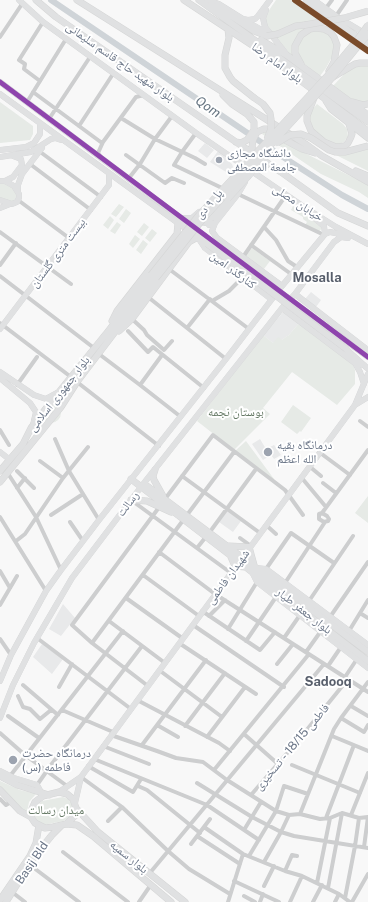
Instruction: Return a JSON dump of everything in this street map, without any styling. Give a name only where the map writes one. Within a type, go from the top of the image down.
[{"type":"main road","name":"بلوار شهید حاج قاسم سلیمانی","points":[[36,0],[56,17],[236,142],[263,155],[281,172],[338,213],[344,217],[368,226]]},
{"type":"main road","points":[[78,0],[322,156]]},
{"type":"main road","name":"بلوار امام رضا","points":[[184,0],[278,63],[368,131]]},
{"type":"main road","points":[[199,0],[224,11],[254,31],[268,34],[278,34],[296,26],[344,18],[368,11]]},
{"type":"main road","name":"بلوار امام رضا","points":[[199,0],[368,122]]},
{"type":"main road","points":[[207,0],[218,4],[268,34],[288,56]]},
{"type":"main road","points":[[243,19],[255,19],[270,0]]},
{"type":"main road","points":[[268,34],[263,18],[274,0]]},
{"type":"main road","points":[[306,0],[326,8],[368,35]]},
{"type":"main road","name":"خیابان مصلی","points":[[20,2],[43,22],[196,133],[240,167],[336,227],[368,244]]},
{"type":"main road","points":[[313,2],[368,44]]},
{"type":"main road","points":[[338,17],[368,7]]},
{"type":"main road","name":"پل ۹ دی","points":[[121,319],[203,219],[314,98],[368,25]]},
{"type":"main road","points":[[228,29],[229,38],[225,55],[226,68],[230,77],[263,104],[270,113],[271,129],[264,144]]},
{"type":"main road","points":[[305,68],[295,53],[297,40],[300,35],[310,29],[324,29],[330,32],[337,45],[330,76]]},
{"type":"main road","points":[[245,33],[271,45],[288,56],[368,115]]},
{"type":"main road","name":"پل ۹ دی","points":[[121,319],[199,215],[264,144],[368,35]]},
{"type":"main road","points":[[330,76],[355,64],[368,63]]},
{"type":"main road","points":[[0,82],[127,177],[198,237],[209,242]]},
{"type":"main road","points":[[216,88],[232,104],[281,138],[336,163],[368,182]]},
{"type":"main road","points":[[0,94],[109,174],[179,220],[348,346],[368,356]]},
{"type":"main road","points":[[314,98],[307,116],[308,126],[314,134],[327,144],[341,147],[348,143],[352,134],[349,124]]},
{"type":"main road","points":[[324,98],[331,109],[368,138]]},
{"type":"main road","points":[[349,101],[363,105],[368,104]]},
{"type":"main road","points":[[252,118],[256,131]]},
{"type":"main road","points":[[39,138],[41,131],[40,123]]},
{"type":"main road","points":[[0,150],[30,145],[48,129],[55,127],[62,129]]},
{"type":"main road","points":[[236,142],[244,142],[251,139],[256,131],[267,129]]},
{"type":"main road","points":[[209,242],[209,232],[212,222],[228,199],[250,175],[263,155],[286,136],[296,134],[306,135],[324,148],[336,152],[345,152],[368,146]]},
{"type":"main road","points":[[0,208],[15,203],[18,200],[19,180],[46,141],[47,135],[39,138]]},
{"type":"main road","points":[[0,157],[31,152],[46,141],[55,138],[68,144]]},
{"type":"main road","points":[[251,139],[253,150],[263,155]]},
{"type":"main road","points":[[3,181],[13,177],[22,165],[21,159],[11,156]]},
{"type":"main road","points":[[336,163],[368,176]]},
{"type":"main road","points":[[179,220],[192,218],[222,188],[240,167],[245,169],[248,174],[248,179],[238,194],[212,222],[203,223],[198,220],[198,213]]},
{"type":"main road","points":[[109,174],[114,173],[114,168]]},
{"type":"main road","points":[[109,174],[109,186],[122,183]]},
{"type":"main road","points":[[122,183],[120,179],[121,177],[127,177]]},
{"type":"main road","points":[[3,181],[14,186],[18,192]]},
{"type":"main road","name":"بیست متری گلستان","points":[[1,326],[26,296],[109,186]]},
{"type":"main road","points":[[0,200],[10,204]]},
{"type":"main road","points":[[282,286],[323,234],[324,226],[313,218],[304,207]]},
{"type":"main road","points":[[108,336],[117,312],[177,234],[179,220]]},
{"type":"main road","name":"کنارگذر امین","points":[[212,222],[214,235],[282,286]]},
{"type":"main road","points":[[323,234],[330,232],[336,233],[368,248]]},
{"type":"main road","points":[[177,234],[183,234],[186,236],[188,242]]},
{"type":"main road","points":[[108,336],[132,319],[188,242],[198,237]]},
{"type":"main road","name":"کنارگذر امین","points":[[198,237],[205,248],[271,299]]},
{"type":"main road","points":[[348,238],[341,237],[334,242],[295,294],[365,348],[368,356]]},
{"type":"main road","name":"رسالت","points":[[0,681],[11,655],[46,591],[99,520],[159,446],[282,286]]},
{"type":"main road","name":"رسالت","points":[[0,718],[2,709],[13,685],[37,638],[72,578],[131,500],[282,308],[295,294]]},
{"type":"main road","points":[[282,308],[349,358],[360,372],[364,384]]},
{"type":"main road","points":[[0,482],[61,407],[96,351],[121,319]]},
{"type":"main road","points":[[348,346],[367,368]]},
{"type":"main road","name":"بلوار جمهوری اسلامی","points":[[0,471],[23,444],[31,428],[62,389],[96,351]]},
{"type":"main road","points":[[354,364],[367,368]]},
{"type":"main road","name":"شهیدان فاطمی","points":[[81,776],[355,405],[364,384],[367,368]]},
{"type":"main road","points":[[0,372],[34,395],[46,399],[62,389]]},
{"type":"main road","points":[[0,378],[30,403],[36,412],[31,428]]},
{"type":"main road","points":[[355,405],[368,397]]},
{"type":"main road","points":[[0,452],[9,459]]},
{"type":"main road","points":[[146,462],[146,470],[150,472],[155,470]]},
{"type":"main road","points":[[155,470],[153,476],[162,503]]},
{"type":"main road","points":[[133,477],[162,503],[228,545],[240,548],[250,547],[257,582],[368,668]]},
{"type":"main road","points":[[121,492],[130,492],[132,497],[131,500],[162,503],[184,517],[239,562]]},
{"type":"main road","points":[[228,545],[239,562]]},
{"type":"main road","name":"بلوار جعفر طیار","points":[[239,562],[246,567],[254,569],[368,661]]},
{"type":"main road","name":"بلوار جعفر طیار","points":[[239,562],[254,569],[368,652]]},
{"type":"main road","points":[[254,569],[266,569],[367,643]]},
{"type":"main road","points":[[0,771],[37,785],[41,792]]},
{"type":"main road","points":[[0,776],[18,785],[49,795]]},
{"type":"main road","points":[[31,817],[31,811],[35,802],[43,796],[59,792],[81,776]]},
{"type":"main road","points":[[0,790],[20,811],[31,817],[35,823],[45,828],[64,824],[76,815],[81,776]]},
{"type":"main road","points":[[59,792],[67,794],[73,799],[76,806]]},
{"type":"main road","name":"بلوار سمیه","points":[[76,806],[98,832],[185,902]]},
{"type":"main road","points":[[83,828],[77,819],[80,816],[84,816]]},
{"type":"main road","name":"بلوار سمیه","points":[[64,824],[77,825],[83,828],[150,886],[171,902]]},
{"type":"main road","name":"Basij Bld","points":[[6,902],[44,845],[64,824]]},
{"type":"main road","points":[[0,900],[30,856],[36,843],[39,825]]},
{"type":"main road","points":[[36,843],[40,839],[43,839],[44,845]]},
{"type":"street","points":[[326,8],[332,0]]},
{"type":"street","points":[[338,17],[347,0]]},
{"type":"street","points":[[0,37],[20,2]]},
{"type":"street","points":[[40,82],[24,69],[25,64],[19,60],[43,22]]},
{"type":"street","points":[[27,102],[66,39]]},
{"type":"street","points":[[49,119],[90,57]]},
{"type":"street","points":[[79,126],[113,74]]},
{"type":"street","points":[[33,92],[102,143]]},
{"type":"street","points":[[101,158],[98,153],[102,143],[136,96],[144,95]]},
{"type":"street","points":[[127,177],[140,164],[155,139],[172,116]]},
{"type":"street","points":[[121,118],[155,139],[205,164]]},
{"type":"street","points":[[196,133],[174,165],[222,188]]},
{"type":"street","points":[[39,151],[100,197]]},
{"type":"street","points":[[126,155],[165,183],[172,178],[184,183]]},
{"type":"street","points":[[30,164],[91,210]]},
{"type":"street","points":[[240,195],[323,234]]},
{"type":"street","points":[[243,257],[286,195]]},
{"type":"street","points":[[18,200],[69,238]]},
{"type":"street","points":[[264,227],[276,240],[288,261],[297,267]]},
{"type":"street","points":[[0,232],[71,284]]},
{"type":"street","points":[[0,265],[16,243]]},
{"type":"street","points":[[251,245],[291,274]]},
{"type":"street","points":[[169,269],[249,329]]},
{"type":"street","points":[[0,276],[181,417]]},
{"type":"street","points":[[186,328],[211,300],[228,291],[243,277]]},
{"type":"street","points":[[148,297],[226,359]]},
{"type":"street","points":[[132,319],[164,350],[172,341]]},
{"type":"street","points":[[1,326],[72,377]]},
{"type":"street","points":[[128,332],[148,352],[153,347],[204,388]]},
{"type":"street","points":[[140,385],[162,354]]},
{"type":"street","points":[[17,384],[37,357]]},
{"type":"street","points":[[77,382],[159,446]]},
{"type":"street","points":[[360,421],[368,427]]},
{"type":"street","points":[[0,430],[10,445]]},
{"type":"street","points":[[148,686],[92,643],[72,625],[213,435],[285,490],[303,515]]},
{"type":"street","points":[[55,440],[69,471],[99,520]]},
{"type":"street","points":[[16,541],[25,534],[63,478],[88,447]]},
{"type":"street","points":[[284,583],[325,522],[328,521],[325,514],[322,513],[368,450]]},
{"type":"street","points":[[92,643],[184,517],[234,452]]},
{"type":"street","points":[[319,452],[350,475]]},
{"type":"street","points":[[40,461],[63,478]]},
{"type":"street","points":[[309,466],[321,476]]},
{"type":"street","points":[[212,529],[256,469]]},
{"type":"street","points":[[18,471],[34,488]]},
{"type":"street","points":[[7,472],[36,517],[61,570]]},
{"type":"street","points":[[182,476],[260,533]]},
{"type":"street","points":[[301,477],[326,507]]},
{"type":"street","points":[[17,488],[24,478]]},
{"type":"street","points":[[323,483],[336,493]]},
{"type":"street","points":[[51,515],[83,494]]},
{"type":"street","points":[[131,500],[231,573]]},
{"type":"street","points":[[0,517],[46,591]]},
{"type":"street","points":[[70,522],[83,541]]},
{"type":"street","points":[[266,525],[276,534]]},
{"type":"street","points":[[266,569],[291,533],[334,563]]},
{"type":"street","points":[[309,601],[353,536]]},
{"type":"street","points":[[197,548],[205,538]]},
{"type":"street","points":[[240,538],[250,547]]},
{"type":"street","points":[[159,552],[215,594],[366,691]]},
{"type":"street","points":[[330,617],[368,562]]},
{"type":"street","points":[[0,571],[10,588]]},
{"type":"street","points":[[143,575],[200,614],[209,616],[260,650],[275,632]]},
{"type":"street","points":[[0,605],[17,576]]},
{"type":"street","points":[[228,629],[257,582]]},
{"type":"street","points":[[246,641],[258,621],[276,597]]},
{"type":"street","points":[[126,598],[206,660],[256,694]]},
{"type":"street","points":[[209,616],[225,600]]},
{"type":"street","points":[[349,631],[368,600]]},
{"type":"street","points":[[360,613],[368,618]]},
{"type":"street","points":[[284,638],[300,615]]},
{"type":"street","points":[[109,621],[165,663]]},
{"type":"street","points":[[193,625],[284,687]]},
{"type":"street","points":[[10,776],[122,631]]},
{"type":"street","points":[[214,770],[284,687],[308,653],[321,631]]},
{"type":"street","points":[[37,638],[131,709]]},
{"type":"street","points":[[0,639],[11,655]]},
{"type":"street","points":[[277,664],[293,644]]},
{"type":"street","points":[[37,785],[46,771],[142,646]]},
{"type":"street","points":[[150,874],[256,744],[341,647]]},
{"type":"street","name":"فاطمی 18/15 - تسخیری","points":[[251,796],[346,678],[357,659]]},
{"type":"street","points":[[142,745],[206,660]]},
{"type":"street","points":[[59,687],[72,664]]},
{"type":"street","points":[[159,670],[222,717]]},
{"type":"street","points":[[185,726],[224,673]]},
{"type":"street","points":[[300,814],[332,736],[341,718],[366,691],[368,682]]},
{"type":"street","points":[[22,685],[58,715]]},
{"type":"street","points":[[207,737],[245,687]]},
{"type":"street","points":[[18,696],[23,707],[30,709],[40,719],[51,710]]},
{"type":"street","points":[[137,700],[219,743],[230,751]]},
{"type":"street","points":[[351,706],[368,716]]},
{"type":"street","points":[[62,710],[86,720],[112,734],[176,758],[203,762],[227,780],[276,811],[289,815],[300,814],[320,819],[342,813],[359,818],[368,817],[366,848],[294,836],[281,832],[252,817],[197,783]]},
{"type":"street","points":[[8,716],[39,738]]},
{"type":"street","points":[[341,718],[364,732],[368,725]]},
{"type":"street","points":[[157,725],[178,737]]},
{"type":"street","points":[[0,733],[46,771],[67,786]]},
{"type":"street","points":[[244,734],[278,764]]},
{"type":"street","points":[[332,736],[368,751]]},
{"type":"street","points":[[313,902],[320,884],[328,818],[354,745]]},
{"type":"street","points":[[103,746],[149,764]]},
{"type":"street","points":[[94,759],[207,804],[259,840]]},
{"type":"street","points":[[292,765],[360,794]]},
{"type":"street","points":[[88,766],[133,792],[141,779]]},
{"type":"street","points":[[351,816],[368,773]]},
{"type":"street","points":[[81,776],[122,807],[189,869],[230,894]]},
{"type":"street","points":[[138,786],[147,790],[189,825],[198,835],[240,864]]},
{"type":"street","points":[[250,856],[276,811],[284,786],[308,794]]},
{"type":"street","points":[[0,799],[6,805],[11,802]]},
{"type":"street","points":[[244,830],[261,802]]},
{"type":"street","points":[[108,821],[122,807]]},
{"type":"street","points":[[328,888],[342,813]]},
{"type":"street","points":[[264,862],[289,815]]},
{"type":"street","points":[[345,898],[359,818]]},
{"type":"street","points":[[191,844],[210,819]]},
{"type":"street","points":[[204,827],[243,854],[285,871],[302,876],[328,888],[351,902],[367,876]]},
{"type":"street","points":[[63,852],[128,902]]},
{"type":"street","points":[[228,902],[243,854]]},
{"type":"street","points":[[285,871],[292,855],[297,856]]},
{"type":"street","points":[[30,865],[79,902]]},
{"type":"street","points":[[264,886],[274,866]]},
{"type":"street","points":[[290,902],[302,876]]},
{"type":"street","points":[[234,881],[279,902]]},
{"type":"street","points":[[139,902],[150,886]]},
{"type":"street","points":[[12,892],[25,902]]},
{"type":"street","points":[[260,902],[263,894]]},
{"type":"street","points":[[335,902],[339,894]]},
{"type":"street","points":[[244,896],[255,902]]},
{"type":"shaded area","points":[[205,143],[214,150],[207,158],[198,151]]},
{"type":"shaded area","name":"دانشگاه مجازی جامعة المصطفی","points":[[218,151],[227,157],[226,159],[232,164],[233,167],[230,171],[226,172],[210,162]]},
{"type":"shaded area","points":[[311,292],[321,300],[316,307],[305,299]]},
{"type":"shaded area","points":[[285,310],[300,322],[288,336],[273,343],[263,335]]},
{"type":"shaded area","name":"درمانگاه بقیه الله اعظم","points":[[260,439],[266,449],[274,445],[281,455],[274,459],[271,455],[263,460],[252,444]]},
{"type":"shaded area","points":[[227,511],[241,521],[233,532],[219,522]]},
{"type":"shaded area","points":[[63,604],[75,618],[61,636],[49,629]]},
{"type":"shaded area","points":[[42,644],[63,659],[52,674],[33,657]]},
{"type":"green space","points":[[276,0],[291,0],[321,20],[273,33],[267,27],[265,16]]},
{"type":"green space","points":[[308,28],[299,35],[295,59],[286,51],[276,37],[295,29]]},
{"type":"green space","points":[[311,31],[320,31],[329,34],[334,42],[334,53],[320,76],[302,62],[299,55],[299,41]]},
{"type":"green space","points":[[361,65],[368,66],[368,102],[363,103],[351,100],[333,86],[347,71]]},
{"type":"green space","points":[[0,102],[33,126],[33,134],[30,140],[0,143]]},
{"type":"green space","points":[[317,104],[343,124],[347,129],[348,136],[344,142],[337,145],[326,140],[313,129],[310,116],[311,111]]},
{"type":"green space","points":[[267,130],[283,142],[368,185],[368,198],[359,192],[321,174],[262,134]]},
{"type":"green space","points":[[368,148],[368,171],[334,154]]},
{"type":"green space","points":[[0,182],[10,185],[18,194],[15,202],[0,198]]},
{"type":"green space","points":[[119,204],[124,207],[116,217],[111,214]]},
{"type":"green space","points":[[293,206],[322,227],[320,231],[305,225],[307,222],[303,219],[303,217],[291,210]]},
{"type":"green space","points":[[126,209],[131,213],[124,223],[119,219]]},
{"type":"green space","points":[[110,216],[114,220],[108,229],[103,225]]},
{"type":"green space","points":[[117,222],[121,225],[115,234],[110,231]]},
{"type":"green space","points":[[144,223],[149,227],[142,236],[137,232]]},
{"type":"green space","points":[[152,229],[157,233],[150,242],[145,238]]},
{"type":"green space","points":[[135,235],[140,239],[133,248],[129,244]]},
{"type":"green space","points":[[143,240],[148,244],[141,254],[136,250]]},
{"type":"green space","points":[[252,248],[270,261],[264,269],[245,257]]},
{"type":"green space","name":"بوستان نجمه","points":[[300,322],[353,365],[355,370],[355,384],[337,405],[292,372],[263,408],[270,414],[234,450],[197,421],[263,335],[273,343],[278,337],[282,340],[288,336]]},
{"type":"green space","points":[[47,403],[55,403],[61,409],[61,417],[55,423],[47,423],[41,417],[41,409]]},
{"type":"green space","points":[[293,405],[311,418],[301,432],[300,431],[297,434],[281,422]]},
{"type":"green space","points":[[246,441],[274,479],[273,480],[235,451]]},
{"type":"green space","points":[[368,496],[368,523],[355,513]]},
{"type":"green space","points":[[0,781],[20,790],[36,794],[29,802],[27,812],[25,812],[0,788]]},
{"type":"green space","name":"میدان رسالت","points":[[63,797],[68,799],[73,805],[72,814],[69,818],[63,821],[48,824],[38,822],[34,815],[36,806],[42,801]]},
{"type":"waterway","name":"Qom","points":[[51,0],[280,155],[342,195],[368,209]]},
{"type":"transit line","points":[[295,0],[368,51]]},
{"type":"transit line","points":[[0,82],[368,357]]},
{"type":"place","name":"دانشگاه مجازی جامعة المصطفی","points":[[219,160]]},
{"type":"place","name":"درمانگاه بقیه الله اعظم","points":[[268,452]]},
{"type":"place","name":"درمانگاه حضرت فاطمه (س)","points":[[13,760]]},
{"type":"district","name":"Mosalla","points":[[317,278]]},
{"type":"district","name":"Sadooq","points":[[328,682]]}]
